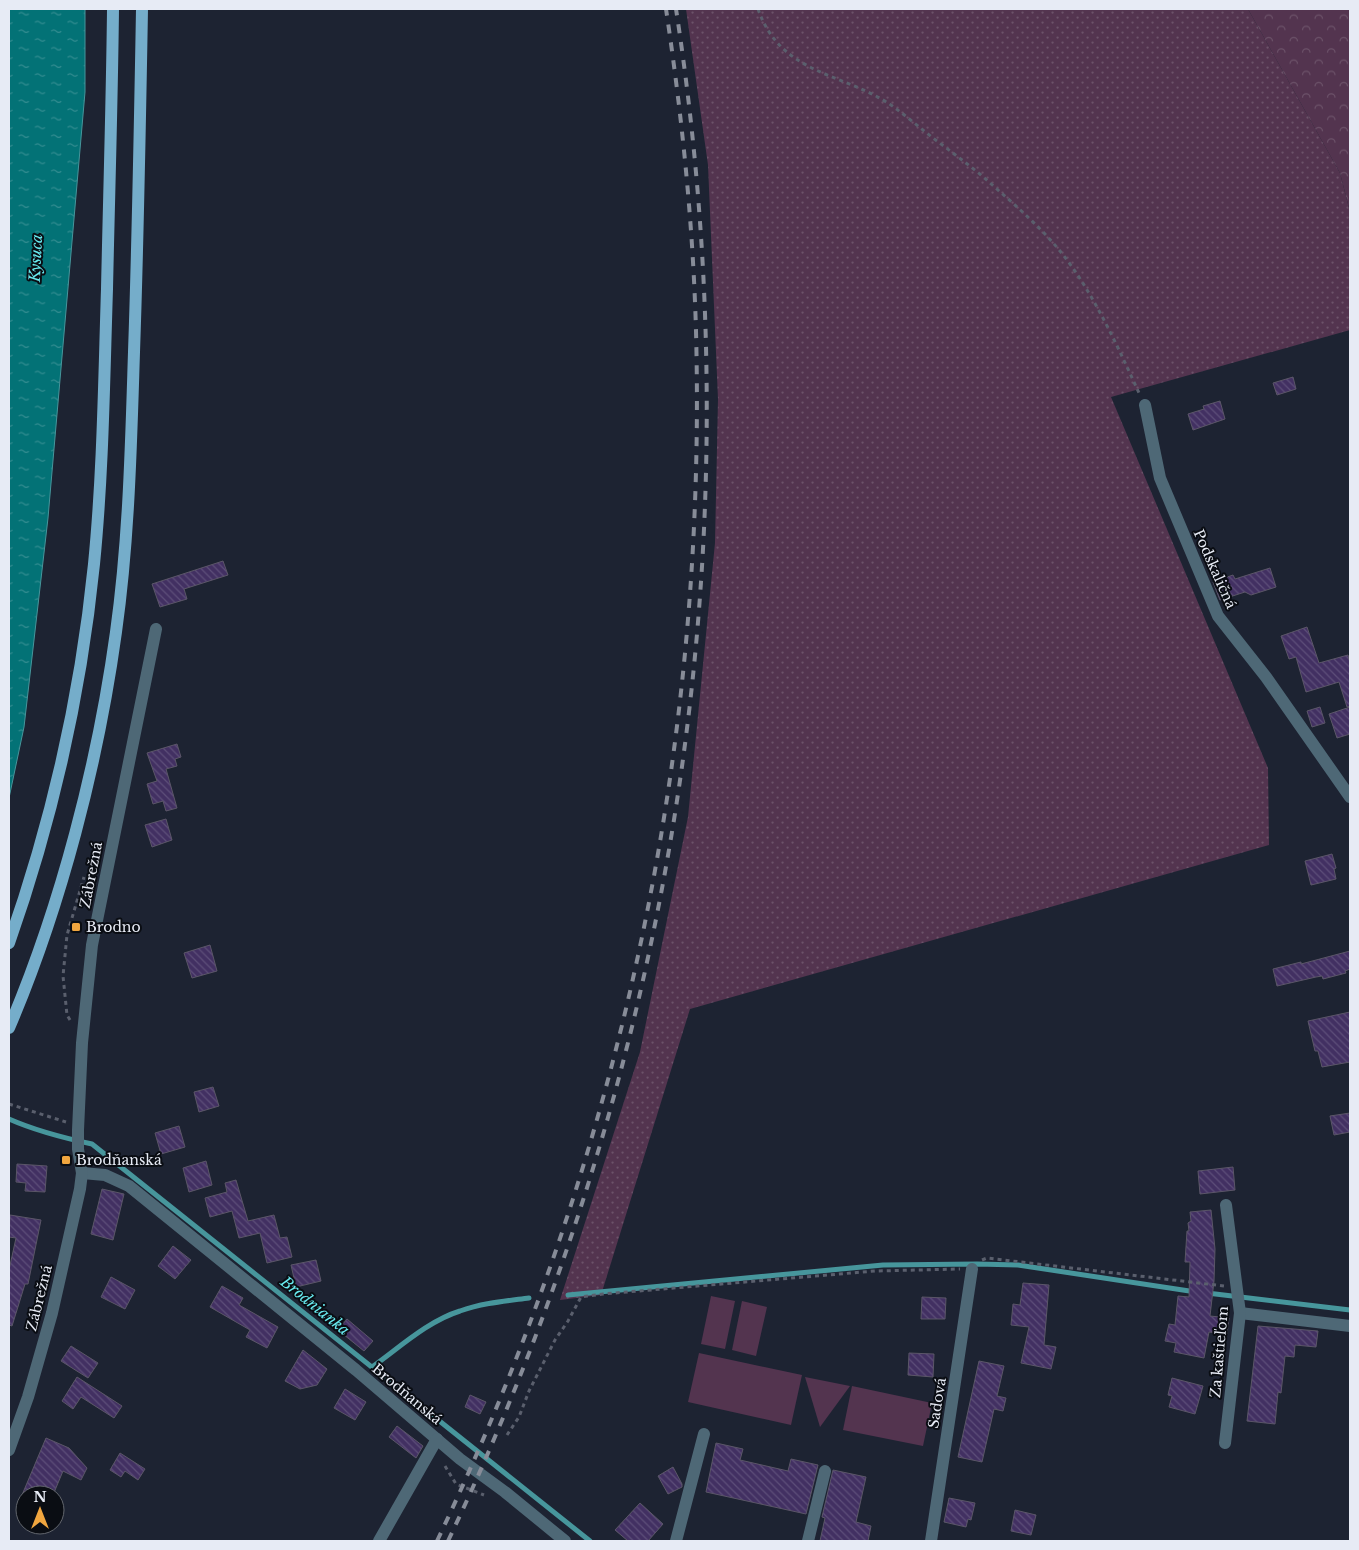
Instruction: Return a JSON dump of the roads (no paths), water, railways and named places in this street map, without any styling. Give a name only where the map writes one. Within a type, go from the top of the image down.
[{"type":"main road","points":[[9,943],[40,845],[58,778],[74,704],[86,631],[94,564],[101,474],[113,9]]},
{"type":"main road","points":[[9,1028],[46,930],[68,857],[104,708],[116,632],[130,479],[142,9]]},
{"type":"street","name":"Podskaličná","points":[[1145,405],[1160,478],[1218,616],[1266,677],[1350,797]]},
{"type":"street","name":"Zábrežná","points":[[9,1450],[28,1397],[52,1313],[80,1189],[82,1173],[78,1148],[82,1043],[92,945],[156,629]]},
{"type":"street","name":"Brodňanská","points":[[82,1173],[105,1175],[129,1186],[356,1370],[460,1459],[505,1492],[565,1541]]},
{"type":"street","name":"Za kaštieľom","points":[[1225,1443],[1240,1313],[1226,1205]]},
{"type":"street","name":"Sadová","points":[[931,1541],[976,1265]]},
{"type":"street","points":[[1240,1313],[1350,1326]]},
{"type":"street","points":[[676,1541],[704,1434]]},
{"type":"street","points":[[379,1541],[437,1439]]},
{"type":"street","points":[[808,1541],[825,1471]]},
{"type":"water","name":"Kysuca","points":[[9,9],[85,9],[85,92],[48,518],[24,727],[9,798]]},
{"type":"waterway","name":"Brodnianka","points":[[9,1119],[50,1134],[92,1144],[590,1541]]},
{"type":"waterway","points":[[568,1295],[883,1265],[977,1264],[1018,1265],[1196,1292]]},
{"type":"waterway","points":[[1207,1293],[1350,1310]]},
{"type":"waterway","points":[[372,1367],[414,1335],[448,1315],[477,1306],[529,1298]]},
{"type":"railway","points":[[437,1541],[501,1397],[556,1251],[602,1102],[639,952],[667,799],[686,645],[695,489],[696,331],[686,170],[666,9]]},
{"type":"railway","points":[[448,1541],[527,1359],[592,1173],[642,984],[678,792],[700,598],[707,403],[699,206],[676,9]]},
{"type":"place","name":"Brodno","points":[[76,927]]},
{"type":"place","name":"Brodňanská","points":[[66,1160]]}]
